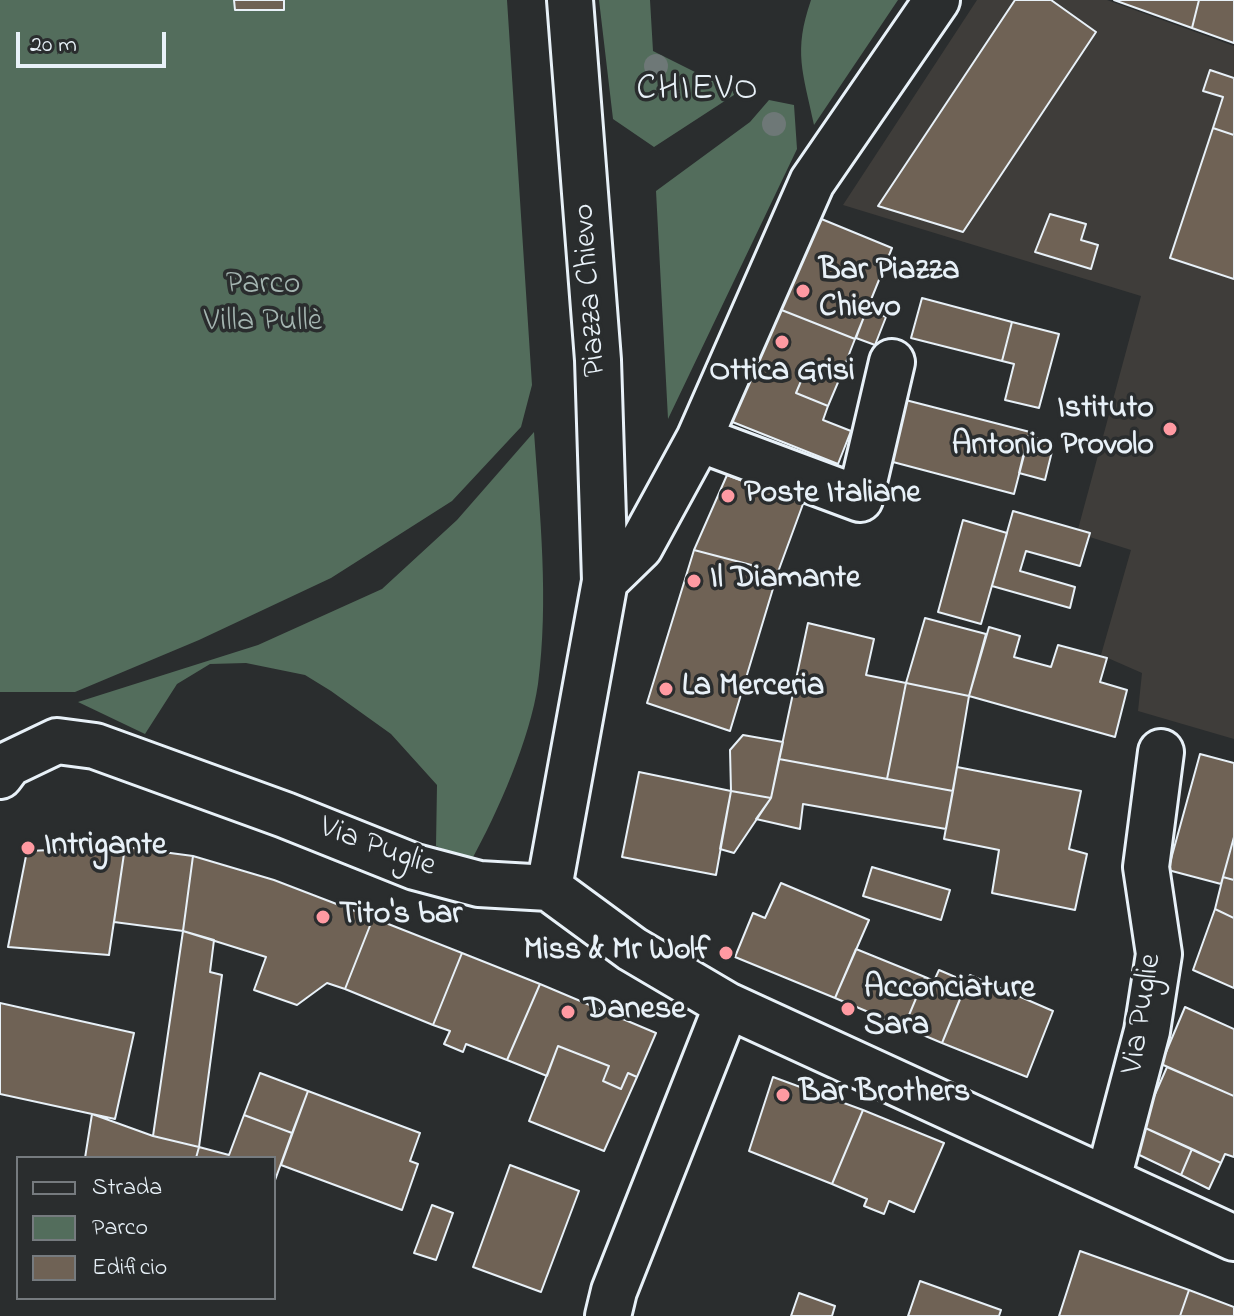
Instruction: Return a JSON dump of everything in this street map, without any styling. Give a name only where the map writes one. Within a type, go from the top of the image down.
[{"type":"street","name":"Piazza Chievo","points":[[549,888],[605,581],[598,360],[570,0]]},
{"type":"street","points":[[605,581],[640,547],[699,439],[812,182],[937,0]]},
{"type":"street","points":[[699,439],[860,499],[892,362]]},
{"type":"street","name":"Via Puglie","points":[[3,765],[57,741],[95,746],[285,815],[415,867],[479,884],[549,888]]},
{"type":"street","name":"Via Puglie","points":[[1108,1179],[1147,1031],[1159,954],[1146,867],[1161,752]]},
{"type":"street","points":[[549,888],[632,949],[727,1005],[1234,1238]]},
{"type":"street","points":[[608,1316],[614,1291],[727,1005]]},
{"type":"shaded area","points":[[977,0],[1107,0],[1234,46],[1234,739],[1138,711],[1142,673],[1101,655],[1131,550],[1077,533],[1141,296],[843,205]]},
{"type":"green space","name":"Parco Villa Pullè","points":[[0,0],[507,0],[532,385],[521,427],[452,501],[331,578],[199,640],[75,692],[0,692]]},
{"type":"green space","points":[[599,0],[650,0],[653,51],[737,93],[654,147],[613,119]]},
{"type":"green space","points":[[811,0],[898,0],[814,125],[803,76],[801,48]]},
{"type":"green space","points":[[769,100],[794,105],[797,149],[668,419],[656,191],[750,122]]},
{"type":"green space","points":[[534,432],[543,590],[538,684],[528,728],[512,775],[471,861],[436,846],[437,785],[391,734],[305,675],[246,663],[210,664],[177,684],[145,734],[78,702],[258,645],[382,589],[457,520]]},
{"type":"building","points":[[234,0],[284,0],[284,10],[235,10]]},
{"type":"building","points":[[1015,0],[1051,0],[1096,32],[963,232],[878,206]]},
{"type":"building","points":[[1114,0],[1199,0],[1192,28]]},
{"type":"building","points":[[1199,0],[1234,0],[1234,43],[1192,28]]},
{"type":"building","points":[[1210,70],[1234,78],[1234,135],[1213,128],[1223,97],[1203,91]]},
{"type":"building","points":[[1213,128],[1234,135],[1234,279],[1170,258]]},
{"type":"building","points":[[1050,214],[1086,224],[1081,240],[1098,245],[1091,269],[1035,252]]},
{"type":"building","points":[[819,218],[892,248],[855,339],[779,309]]},
{"type":"building","points":[[922,298],[1012,322],[1002,361],[911,338]]},
{"type":"building","points":[[779,309],[855,339],[839,380],[807,367],[796,393],[828,406],[823,420],[851,431],[838,464],[730,421]]},
{"type":"building","points":[[867,309],[886,317],[875,345],[856,338]]},
{"type":"building","points":[[1012,322],[1059,334],[1039,408],[1005,400],[1014,364],[1002,361]]},
{"type":"building","points":[[807,367],[839,380],[828,406],[796,393]]},
{"type":"building","points":[[890,396],[1030,432],[1014,494],[874,457]]},
{"type":"building","points":[[1028,436],[1054,443],[1045,480],[1019,473]]},
{"type":"building","points":[[727,475],[803,504],[778,572],[694,550]]},
{"type":"building","points":[[1013,511],[1090,533],[1080,566],[1026,551],[1020,571],[1075,587],[1070,608],[992,586]]},
{"type":"building","points":[[963,520],[1007,533],[981,624],[938,612]]},
{"type":"building","points":[[694,550],[778,572],[730,731],[647,703]]},
{"type":"building","points":[[925,618],[986,634],[969,696],[906,683]]},
{"type":"building","points":[[808,623],[874,639],[866,675],[906,683],[887,779],[779,759]]},
{"type":"building","points":[[989,627],[1020,636],[1014,657],[1051,667],[1058,645],[1107,658],[1100,682],[1127,690],[1115,737],[969,696]]},
{"type":"building","points":[[906,683],[969,696],[953,791],[887,779]]},
{"type":"building","points":[[743,735],[783,742],[771,798],[731,791],[730,750]]},
{"type":"building","points":[[1200,754],[1234,763],[1234,837],[1221,884],[1168,870]]},
{"type":"building","points":[[779,759],[953,791],[946,829],[803,804],[800,829],[756,819],[771,798]]},
{"type":"building","points":[[957,767],[1081,791],[1069,849],[1087,854],[1075,910],[992,893],[999,850],[944,839]]},
{"type":"building","points":[[639,772],[731,791],[716,875],[622,857]]},
{"type":"building","points":[[731,791],[771,798],[734,853],[720,849]]},
{"type":"building","points":[[1234,837],[1234,880],[1223,877]]},
{"type":"building","points":[[125,847],[109,955],[8,947],[27,851]]},
{"type":"building","points":[[125,847],[193,856],[183,931],[114,922]]},
{"type":"building","points":[[193,856],[274,880],[373,918],[345,989],[327,983],[297,1005],[254,990],[266,957],[183,931]]},
{"type":"building","points":[[872,867],[950,890],[941,920],[863,896]]},
{"type":"building","points":[[1223,877],[1234,880],[1234,918],[1215,909]]},
{"type":"building","points":[[781,883],[869,920],[835,998],[735,957],[753,913],[765,918]]},
{"type":"building","points":[[1215,909],[1234,918],[1234,988],[1193,970]]},
{"type":"building","points":[[373,918],[462,953],[433,1025],[345,989]]},
{"type":"building","points":[[183,931],[214,940],[210,972],[222,975],[199,1147],[153,1136]]},
{"type":"building","points":[[856,949],[925,977],[904,1027],[835,998]]},
{"type":"building","points":[[462,953],[540,984],[507,1060],[466,1044],[463,1052],[444,1044],[450,1031],[433,1025]]},
{"type":"building","points":[[939,970],[967,982],[942,1043],[904,1027],[925,977],[934,981]]},
{"type":"building","points":[[970,975],[1053,1011],[1027,1077],[942,1043]]},
{"type":"building","points":[[540,984],[656,1033],[637,1077],[628,1073],[621,1089],[603,1081],[609,1066],[558,1046],[547,1076],[507,1060]]},
{"type":"building","points":[[0,1003],[134,1033],[115,1119],[0,1094]]},
{"type":"building","points":[[1185,1007],[1234,1029],[1234,1096],[1161,1064]]},
{"type":"building","points":[[558,1046],[609,1066],[603,1081],[621,1089],[628,1073],[637,1077],[604,1151],[529,1121]]},
{"type":"building","points":[[1167,1067],[1234,1096],[1234,1157],[1225,1154],[1221,1163],[1141,1126]]},
{"type":"building","points":[[260,1073],[308,1091],[292,1133],[244,1115]]},
{"type":"building","points":[[773,1077],[863,1110],[832,1184],[749,1151]]},
{"type":"building","points":[[308,1091],[420,1133],[410,1161],[418,1164],[402,1210],[281,1165]]},
{"type":"building","points":[[863,1110],[944,1143],[914,1212],[889,1201],[884,1214],[864,1206],[867,1199],[832,1184]]},
{"type":"building","points":[[92,1114],[153,1136],[199,1147],[197,1156],[85,1156]]},
{"type":"building","points":[[244,1115],[292,1133],[276,1177],[276,1156],[197,1156],[199,1147],[229,1155]]},
{"type":"building","points":[[1141,1126],[1192,1149],[1181,1175],[1131,1151]]},
{"type":"building","points":[[1192,1149],[1221,1163],[1209,1189],[1181,1175]]},
{"type":"building","points":[[510,1165],[579,1191],[541,1292],[473,1267]]},
{"type":"building","points":[[432,1205],[453,1213],[436,1260],[414,1253]]},
{"type":"building","points":[[1080,1251],[1189,1290],[1180,1316],[1059,1316]]},
{"type":"building","points":[[920,1281],[1001,1310],[999,1316],[908,1316]]},
{"type":"building","points":[[1189,1290],[1234,1307],[1234,1316],[1180,1316]]},
{"type":"building","points":[[799,1293],[835,1306],[832,1316],[791,1316]]},
{"type":"place","name":"Bar Piazza Chievo","points":[[803,291]]},
{"type":"place","name":"Ottica Grisi","points":[[782,342]]},
{"type":"place","name":"Istituto Antonio Provolo","points":[[1170,429]]},
{"type":"place","name":"Poste Italiane","points":[[728,496]]},
{"type":"place","name":"Il Diamante","points":[[694,581]]},
{"type":"place","name":"La Merceria","points":[[666,689]]},
{"type":"place","name":"Intrigante","points":[[28,848]]},
{"type":"place","name":"Tito's bar","points":[[323,917]]},
{"type":"place","name":"Miss & Mr Wolf","points":[[726,953]]},
{"type":"place","name":"Acconciature Sara","points":[[848,1009]]},
{"type":"place","name":"Danese","points":[[568,1012]]},
{"type":"place","name":"Bar Brothers","points":[[783,1095]]},
{"type":"district","name":"CHIEVO","points":[[698,92]]}]
